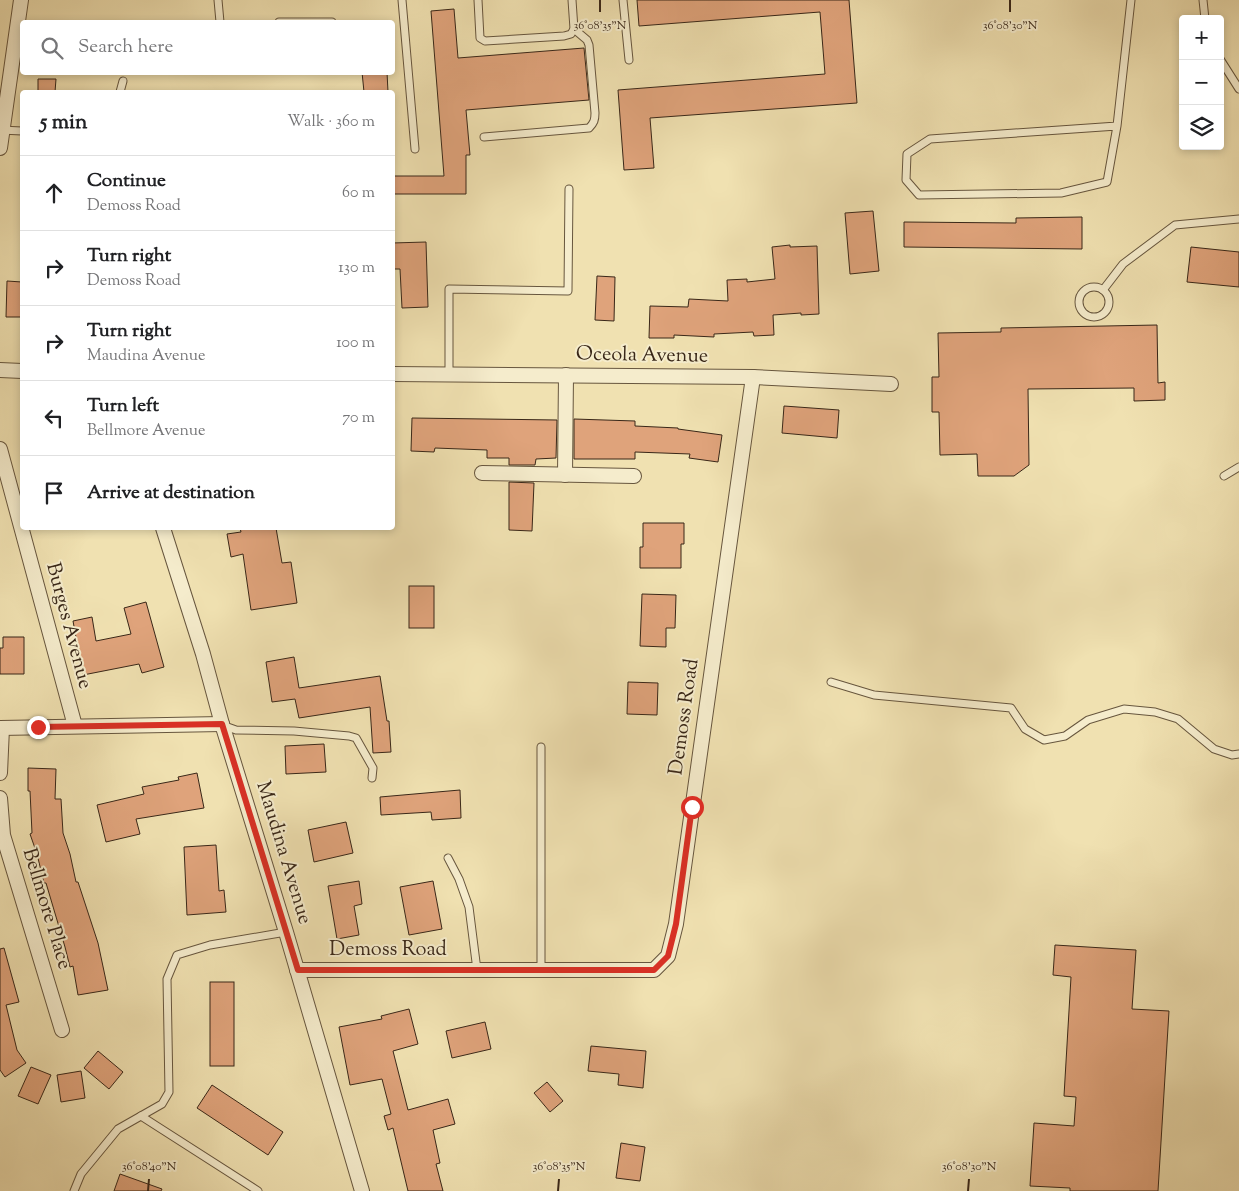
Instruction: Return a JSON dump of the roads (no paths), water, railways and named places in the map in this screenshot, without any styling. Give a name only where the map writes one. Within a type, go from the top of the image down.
[{"type":"street","points":[[0,148],[21,0]]},
{"type":"street","points":[[0,370],[20,371]]},
{"type":"street","name":"Oceola Avenue","points":[[395,374],[753,377],[891,384]]},
{"type":"street","points":[[565,475],[566,375]]},
{"type":"street","name":"Demoss Road","points":[[298,970],[654,970],[668,956],[676,924],[753,377]]},
{"type":"street","name":"Burges Avenue","points":[[0,452],[20,526]]},
{"type":"street","points":[[482,473],[634,476]]},
{"type":"street","name":"Burges Avenue","points":[[21,530],[74,726]]},
{"type":"street","name":"Maudina Avenue","points":[[164,530],[298,970],[362,1191]]},
{"type":"street","points":[[0,773],[1,728],[222,724]]},
{"type":"street","name":"Bellmore Place","points":[[0,798],[3,835],[62,1030]]},
{"type":"lane","points":[[218,0],[220,20]]},
{"type":"lane","points":[[402,0],[415,149]]},
{"type":"lane","points":[[478,0],[480,38],[484,41],[571,34],[574,28],[572,0]]},
{"type":"lane","points":[[623,0],[629,60]]},
{"type":"lane","points":[[1117,126],[930,139],[907,154],[906,180],[919,195],[1061,193],[1107,182],[1117,126],[1131,0]]},
{"type":"lane","points":[[1203,0],[1205,15]]},
{"type":"lane","points":[[484,137],[589,128],[592,125],[595,120],[595,113],[589,45],[587,40],[574,28]]},
{"type":"lane","points":[[1221,60],[1239,89]]},
{"type":"lane","points":[[120,90],[123,80]]},
{"type":"lane","points":[[2,130],[20,131]]},
{"type":"lane","points":[[449,374],[449,289],[568,292],[569,189]]},
{"type":"lane","points":[[1103,290],[1123,264],[1175,224],[1239,219]]},
{"type":"lane","points":[[1094,287],[1103,290],[1109,303],[1105,312],[1096,317],[1086,316],[1082,313],[1079,299],[1084,290],[1094,287]]},
{"type":"lane","points":[[1224,476],[1239,467]]},
{"type":"lane","points":[[831,682],[874,694],[1011,708],[1025,728],[1044,740],[1065,736],[1088,720],[1124,709],[1155,712],[1178,718],[1214,750],[1232,755],[1239,754]]},
{"type":"lane","points":[[222,724],[236,730],[294,732],[356,738],[373,768],[372,778]]},
{"type":"lane","points":[[541,747],[541,970]]},
{"type":"lane","points":[[448,858],[469,907],[477,970]]},
{"type":"lane","points":[[74,1191],[81,1174],[118,1129],[162,1104],[169,1092],[167,979],[177,955],[210,946],[286,932]]},
{"type":"lane","points":[[142,1116],[258,1191]]}]
